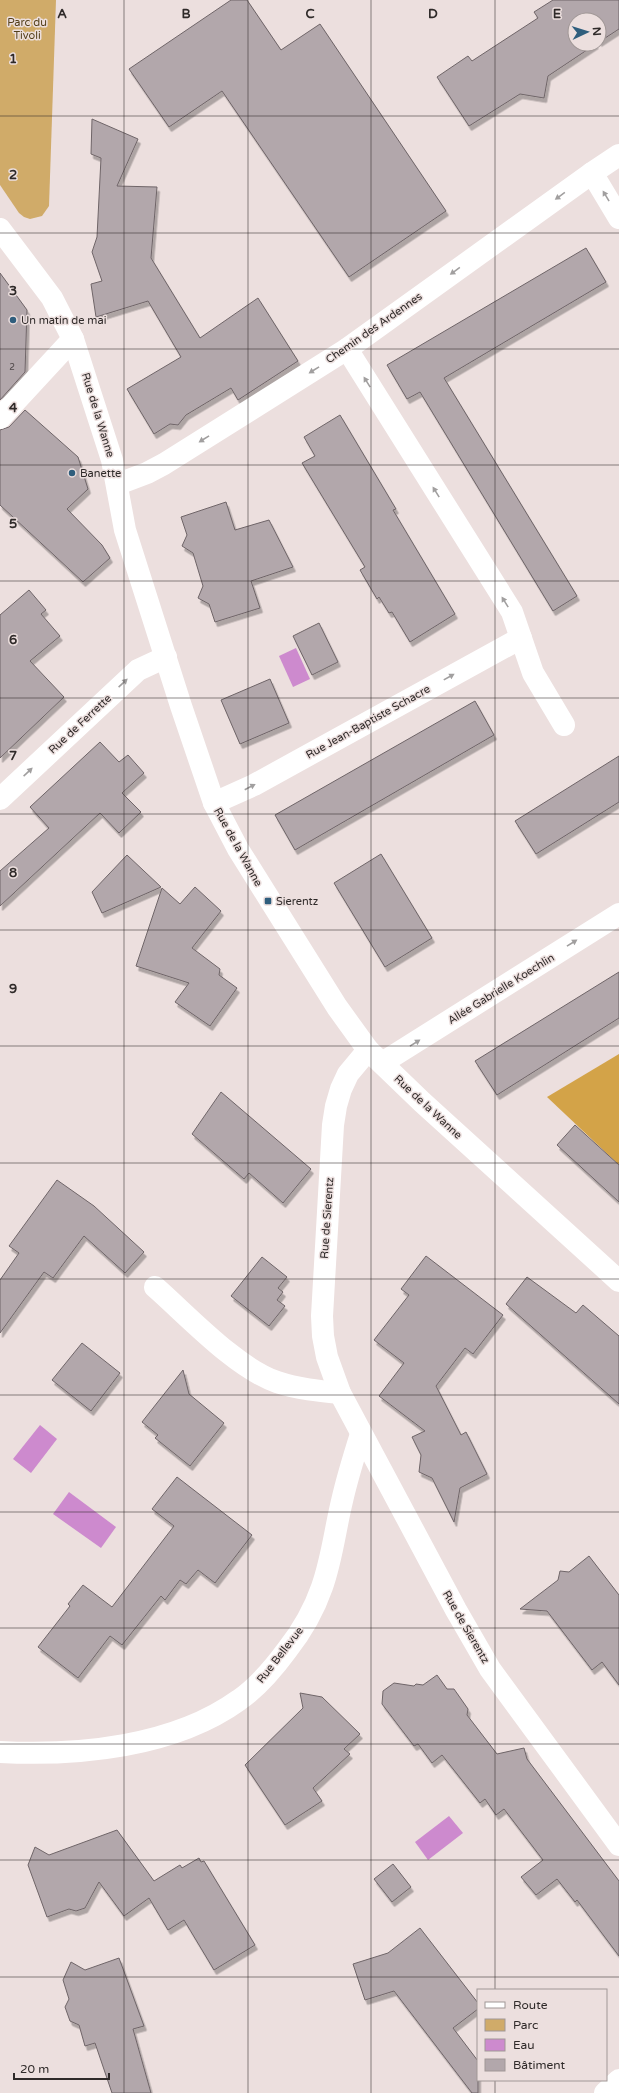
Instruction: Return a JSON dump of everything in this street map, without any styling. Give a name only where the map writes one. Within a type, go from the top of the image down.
[{"type":"street","name":"Chemin des Ardennes","points":[[118,484],[147,473],[164,464],[347,349],[592,173],[619,156]]},
{"type":"street","points":[[592,173],[619,218]]},
{"type":"street","name":"Rue de la Wanne","points":[[0,229],[52,298],[73,339],[118,484],[125,530],[214,803],[268,901],[336,1007],[375,1057],[422,1102],[619,1281]]},
{"type":"street","points":[[0,418],[73,339]]},
{"type":"street","points":[[347,349],[512,612],[533,673],[564,725]]},
{"type":"street","name":"Rue Jean-Baptiste Schacre","points":[[214,803],[254,785],[521,638]]},
{"type":"street","name":"Rue de Ferrette","points":[[0,799],[138,670],[166,657]]},
{"type":"street","name":"Allée Gabrielle Koechlin","points":[[375,1057],[619,914]]},
{"type":"street","name":"Rue de Sierentz","points":[[375,1057],[355,1064],[343,1084],[336,1106],[333,1125],[322,1316],[323,1336],[327,1358],[340,1393],[361,1434],[456,1610],[490,1669],[619,1845]]},
{"type":"street","points":[[155,1287],[233,1356],[255,1372],[277,1382],[307,1389],[340,1393]]},
{"type":"street","name":"Rue Bellevue","points":[[0,1752],[85,1750],[156,1739],[188,1728],[211,1717],[239,1700],[261,1682],[298,1635],[312,1612],[322,1587],[330,1558],[342,1501],[361,1434]]},
{"type":"street","points":[[604,2093],[619,2080]]},
{"type":"green space","name":"Parc du Tivoli","points":[[0,0],[56,0],[49,206],[42,216],[30,219],[19,213],[0,185]]},
{"type":"shaded area","points":[[619,1054],[619,1165],[547,1097]]},
{"type":"water","points":[[296,648],[310,679],[293,687],[279,656]]},
{"type":"water","points":[[40,1425],[57,1439],[31,1473],[13,1459]]},
{"type":"water","points":[[69,1492],[116,1527],[101,1548],[53,1514]]},
{"type":"water","points":[[449,1816],[463,1833],[428,1860],[415,1842]]},
{"type":"building","points":[[231,0],[247,0],[281,50],[320,24],[446,211],[349,277],[222,91],[169,127],[129,69]]},
{"type":"building","points":[[553,0],[619,0],[619,29],[607,37],[607,12],[567,12],[567,52],[584,52],[548,76],[544,98],[520,94],[469,126],[437,77],[468,56],[472,61],[538,18],[534,12]]},
{"type":"building","points":[[92,119],[138,139],[117,186],[157,187],[151,258],[200,338],[258,298],[298,361],[238,400],[231,388],[186,415],[178,425],[170,424],[154,434],[127,389],[181,357],[148,301],[96,317],[91,284],[102,281],[92,252],[97,237],[101,158],[91,154]]},
{"type":"building","points":[[586,248],[606,282],[444,378],[577,596],[553,611],[420,392],[407,399],[387,365]]},
{"type":"building","points":[[0,273],[27,310],[25,372],[0,400]]},
{"type":"building","points":[[25,410],[78,457],[88,489],[67,509],[102,545],[110,558],[83,582],[0,505],[0,430],[9,427]]},
{"type":"building","points":[[340,415],[396,509],[393,510],[455,614],[410,642],[392,612],[389,613],[379,597],[377,599],[360,570],[365,567],[302,463],[315,456],[304,437]]},
{"type":"building","points":[[226,502],[235,530],[269,520],[293,567],[251,581],[260,608],[215,622],[209,604],[198,598],[203,586],[193,553],[182,546],[187,535],[181,517]]},
{"type":"building","points":[[29,590],[46,610],[41,614],[60,636],[30,661],[64,697],[0,758],[0,615]]},
{"type":"building","points":[[319,623],[338,662],[312,675],[293,636]]},
{"type":"building","points":[[270,679],[289,723],[240,744],[221,700]]},
{"type":"building","points":[[475,701],[494,735],[295,850],[275,815]]},
{"type":"building","points":[[100,742],[119,762],[128,755],[144,773],[122,793],[141,812],[119,833],[100,813],[0,906],[0,871],[49,828],[30,807]]},
{"type":"building","points":[[619,756],[619,802],[536,854],[515,821]]},
{"type":"building","points":[[381,854],[432,938],[385,967],[334,883]]},
{"type":"building","points":[[127,855],[161,887],[102,913],[92,892]]},
{"type":"building","points":[[195,887],[221,911],[192,948],[220,969],[219,975],[237,988],[210,1026],[175,1002],[189,983],[136,966],[162,888],[180,904]]},
{"type":"building","points":[[619,972],[619,1018],[497,1095],[475,1061]]},
{"type":"building","points":[[221,1092],[311,1169],[283,1203],[249,1173],[244,1179],[192,1134]]},
{"type":"building","points":[[575,1125],[619,1165],[619,1202],[557,1145]]},
{"type":"building","points":[[57,1180],[94,1206],[144,1252],[125,1273],[84,1236],[53,1278],[44,1272],[0,1333],[0,1280],[19,1253],[9,1246]]},
{"type":"building","points":[[426,1256],[503,1315],[473,1354],[465,1348],[436,1386],[461,1435],[466,1432],[487,1474],[460,1488],[454,1522],[432,1478],[419,1472],[421,1455],[412,1437],[425,1431],[379,1396],[404,1363],[374,1340],[409,1295],[401,1289]]},
{"type":"building","points":[[262,1257],[287,1277],[278,1288],[283,1292],[277,1300],[285,1306],[269,1326],[231,1296]]},
{"type":"building","points":[[527,1277],[576,1313],[583,1305],[619,1336],[619,1404],[506,1304]]},
{"type":"building","points":[[82,1343],[120,1373],[91,1411],[52,1380]]},
{"type":"building","points":[[183,1370],[189,1394],[224,1423],[190,1466],[155,1438],[158,1435],[142,1422]]},
{"type":"building","points":[[177,1477],[252,1535],[215,1583],[198,1570],[186,1584],[180,1580],[165,1600],[161,1596],[122,1645],[110,1636],[78,1678],[38,1647],[70,1606],[68,1604],[83,1585],[112,1607],[174,1526],[152,1509]]},
{"type":"building","points":[[589,1556],[619,1595],[619,1685],[602,1662],[592,1670],[547,1611],[520,1609],[558,1580],[560,1571],[569,1572]]},
{"type":"building","points":[[437,1675],[447,1689],[454,1689],[468,1709],[467,1715],[497,1754],[524,1748],[527,1759],[619,1881],[619,1956],[577,1900],[575,1902],[557,1879],[536,1895],[521,1877],[543,1860],[504,1809],[496,1815],[485,1799],[480,1803],[442,1755],[432,1763],[418,1744],[414,1746],[382,1704],[383,1691],[394,1683],[414,1686],[416,1684],[423,1685]]},
{"type":"building","points":[[300,1693],[322,1697],[360,1734],[344,1749],[350,1754],[313,1788],[322,1801],[285,1825],[245,1765],[303,1708]]},
{"type":"building","points":[[117,1830],[154,1881],[180,1865],[182,1868],[199,1858],[201,1862],[204,1861],[255,1945],[214,1970],[184,1920],[168,1930],[149,1898],[124,1916],[99,1882],[85,1908],[76,1911],[69,1909],[47,1917],[28,1865],[35,1847],[49,1855]]},
{"type":"building","points":[[393,1864],[411,1887],[392,1902],[374,1879]]},
{"type":"building","points":[[420,1928],[477,2002],[477,2010],[453,2028],[477,2060],[478,2093],[472,2093],[394,1991],[365,2000],[353,1964],[388,1953]]},
{"type":"building","points":[[119,1958],[144,2026],[133,2029],[151,2093],[112,2093],[95,2043],[85,2046],[79,2025],[70,2021],[65,2007],[69,1999],[63,1980],[71,1962],[85,1970]]},
{"type":"place","name":"Un matin de mai","points":[[13,320]]},
{"type":"place","name":"Banette","points":[[72,473]]},
{"type":"place","name":"Sierentz","points":[[268,901]]}]
